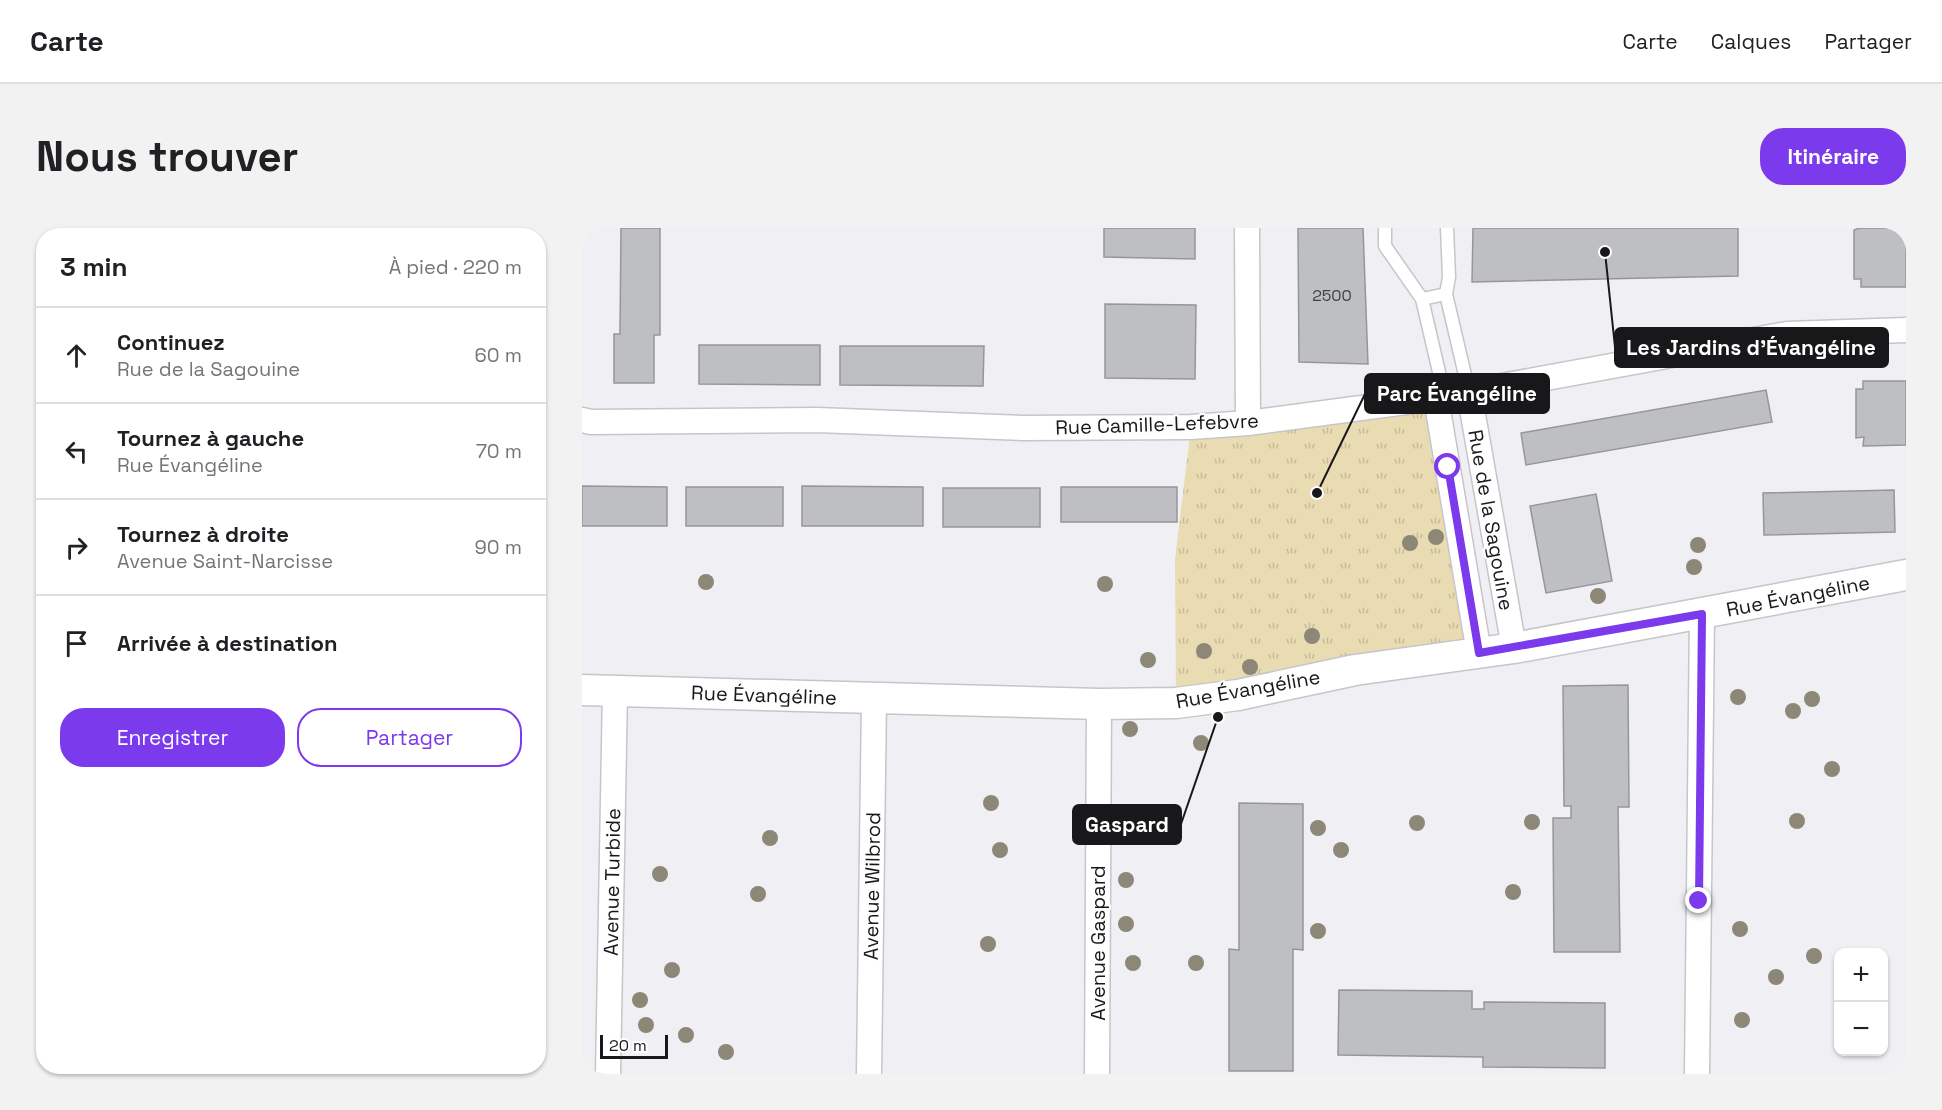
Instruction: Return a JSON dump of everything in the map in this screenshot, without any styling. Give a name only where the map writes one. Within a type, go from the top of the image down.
[{"type":"street","points":[[1247,228],[1248,423]]},
{"type":"street","name":"Rue Camille-Lefebvre","points":[[582,420],[591,422],[817,420],[1023,428],[1191,427],[1248,423],[1436,398],[1787,334],[1906,330]]},
{"type":"street","name":"Rue de la Sagouine","points":[[1469,392],[1514,648]]},
{"type":"street","name":"Rue de la Sagouine","points":[[1436,398],[1479,653]]},
{"type":"street","name":"Rue Évangéline","points":[[582,690],[1099,704],[1176,703],[1238,695],[1355,670],[1514,648],[1906,575]]},
{"type":"street","points":[[1697,1074],[1702,614]]},
{"type":"street","name":"Avenue Turbide","points":[[608,1074],[615,690]]},
{"type":"street","name":"Avenue Wilbrod","points":[[869,1074],[874,698]]},
{"type":"street","name":"Avenue Gaspard","points":[[1097,1074],[1099,704]]},
{"type":"lane","points":[[1385,228],[1385,246],[1422,299],[1440,372],[1436,398]]},
{"type":"lane","points":[[1447,228],[1449,277],[1446,294],[1469,392]]},
{"type":"lane","points":[[1422,299],[1446,294]]},
{"type":"green space","points":[[1436,398],[1479,653],[1176,703],[1175,559],[1191,427]]},
{"type":"building","points":[[621,228],[660,228],[660,335],[654,335],[654,383],[614,383],[614,334],[620,334]]},
{"type":"building","points":[[1104,228],[1195,228],[1195,259],[1104,257]]},
{"type":"building","points":[[1298,228],[1363,228],[1368,364],[1299,362]]},
{"type":"building","points":[[1473,228],[1738,228],[1738,276],[1472,282]]},
{"type":"building","points":[[1906,228],[1906,287],[1861,287],[1861,279],[1854,279],[1854,230]]},
{"type":"building","points":[[1105,304],[1196,305],[1195,379],[1105,378]]},
{"type":"building","points":[[699,345],[820,345],[820,385],[699,384]]},
{"type":"building","points":[[840,346],[984,346],[983,386],[840,385]]},
{"type":"building","points":[[1863,381],[1906,381],[1906,445],[1863,446],[1864,437],[1856,438],[1856,389],[1863,389]]},
{"type":"building","points":[[1766,390],[1772,422],[1526,465],[1521,433]]},
{"type":"building","points":[[582,486],[667,487],[667,526],[582,526]]},
{"type":"building","points":[[802,486],[923,487],[923,526],[802,526]]},
{"type":"building","points":[[686,487],[783,487],[783,526],[686,526]]},
{"type":"building","points":[[1061,487],[1177,487],[1177,522],[1061,522]]},
{"type":"building","points":[[943,488],[1040,488],[1040,527],[943,527]]},
{"type":"building","points":[[1894,490],[1895,532],[1764,535],[1763,493]]},
{"type":"building","points":[[1596,494],[1612,581],[1546,593],[1530,506]]},
{"type":"building","points":[[1628,685],[1629,807],[1618,807],[1620,952],[1554,952],[1553,818],[1571,818],[1571,806],[1564,806],[1563,686]]},
{"type":"building","points":[[1239,803],[1303,804],[1303,950],[1293,949],[1293,1071],[1229,1071],[1229,949],[1239,950]]},
{"type":"building","points":[[1339,990],[1472,991],[1472,1009],[1484,1009],[1484,1002],[1605,1003],[1605,1068],[1483,1067],[1483,1057],[1338,1055]]},
{"type":"place","name":"Les Jardins d'Évangéline","points":[[1605,252]]},
{"type":"place","name":"Parc Évangéline","points":[[1317,493]]},
{"type":"place","name":"Gaspard","points":[[1218,717]]},
{"type":"route","points":[[1448,467],[1479,653],[1702,614],[1699,901]]}]
